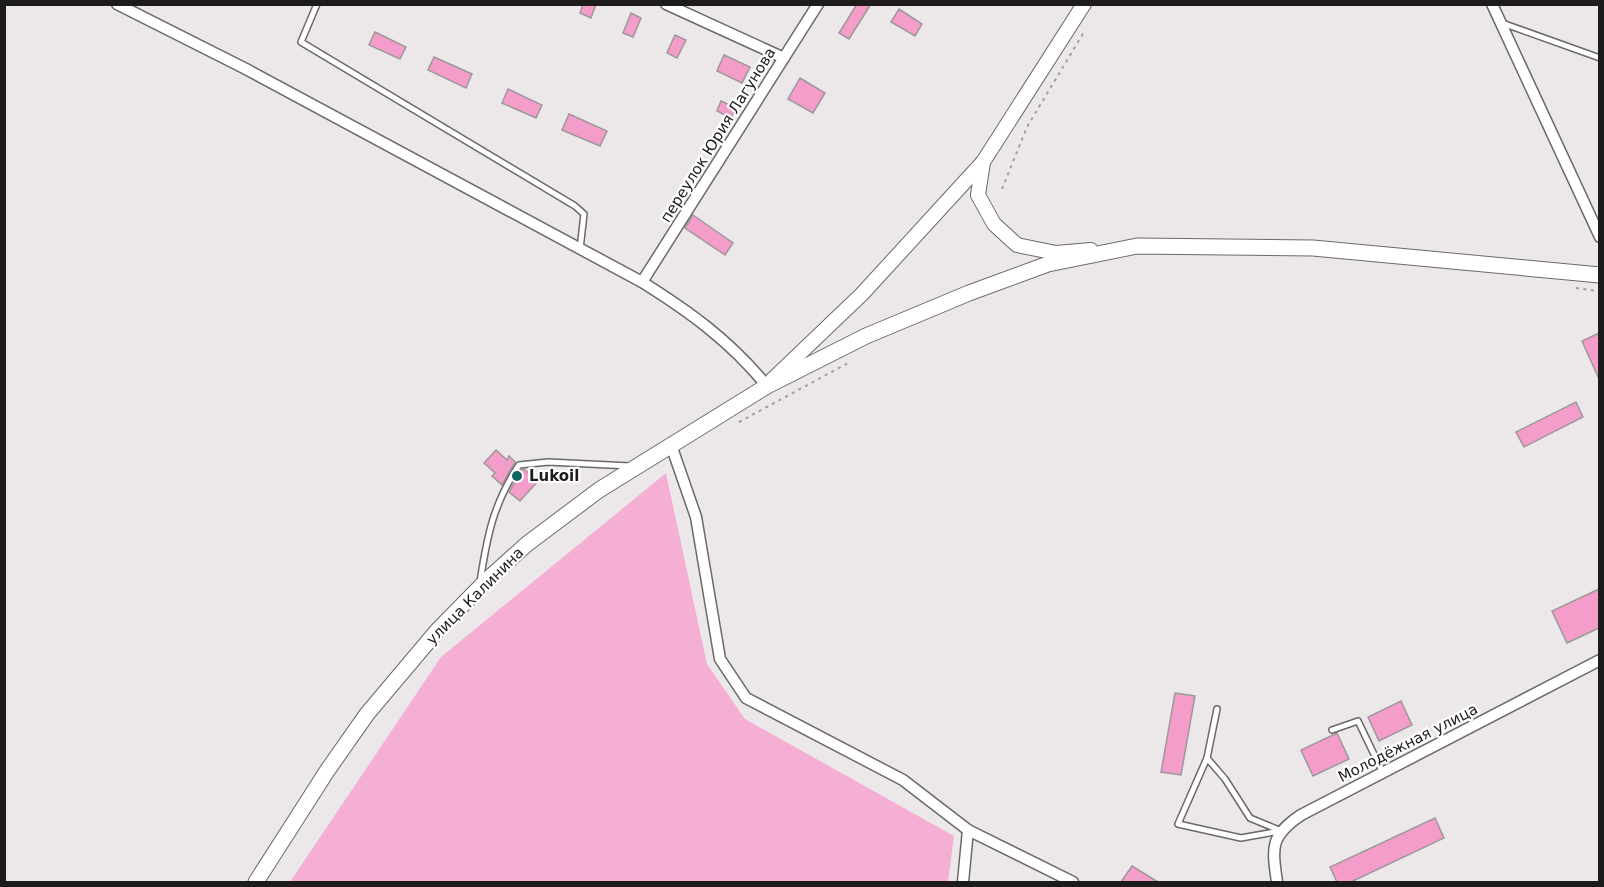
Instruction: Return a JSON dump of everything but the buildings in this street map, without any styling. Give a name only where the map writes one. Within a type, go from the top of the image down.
[{"type":"main road","name":"улица Калинина","points":[[256,882],[327,771],[367,714],[437,631],[527,544],[599,490],[767,386],[866,336],[969,292],[1048,264],[1137,246],[1313,248],[1599,275]]},
{"type":"street","points":[[117,4],[246,69],[642,282],[711,329],[747,362],[767,386],[862,294],[983,162],[1084,4]]},
{"type":"street","points":[[666,4],[784,58]]},
{"type":"street","name":"переулок Юрия Лагунова","points":[[642,282],[818,4]]},
{"type":"street","points":[[1492,4],[1599,237]]},
{"type":"street","points":[[983,162],[978,195],[994,224],[1017,245],[1056,253],[1137,246]]},
{"type":"street","points":[[671,445],[696,517],[720,660],[746,698],[903,780],[968,830],[1073,882]]},
{"type":"street","name":"Молодёжная улица","points":[[1280,831],[1301,815],[1599,660]]},
{"type":"street","points":[[963,882],[968,830]]},
{"type":"street","points":[[1277,882],[1274,849],[1280,831]]},
{"type":"lane","points":[[316,4],[301,42],[575,206],[584,214],[580,249]]},
{"type":"lane","points":[[1500,22],[1599,58]]},
{"type":"lane","points":[[479,589],[489,529],[504,487],[519,465],[548,462],[638,466]]},
{"type":"lane","points":[[1217,709],[1207,758],[1179,824],[1241,838],[1280,831]]},
{"type":"lane","points":[[1332,730],[1358,721],[1383,773]]},
{"type":"lane","points":[[1207,758],[1226,778],[1250,818],[1280,831]]},
{"type":"path","points":[[1002,189],[1027,127],[1089,24]]},
{"type":"path","points":[[1575,288],[1599,291]]},
{"type":"path","points":[[736,424],[859,357]]},
{"type":"shaded area","points":[[666,473],[707,664],[745,719],[954,836],[948,882],[290,882],[441,657]]},
{"type":"place","name":"Lukoil","points":[[517,476]]}]
